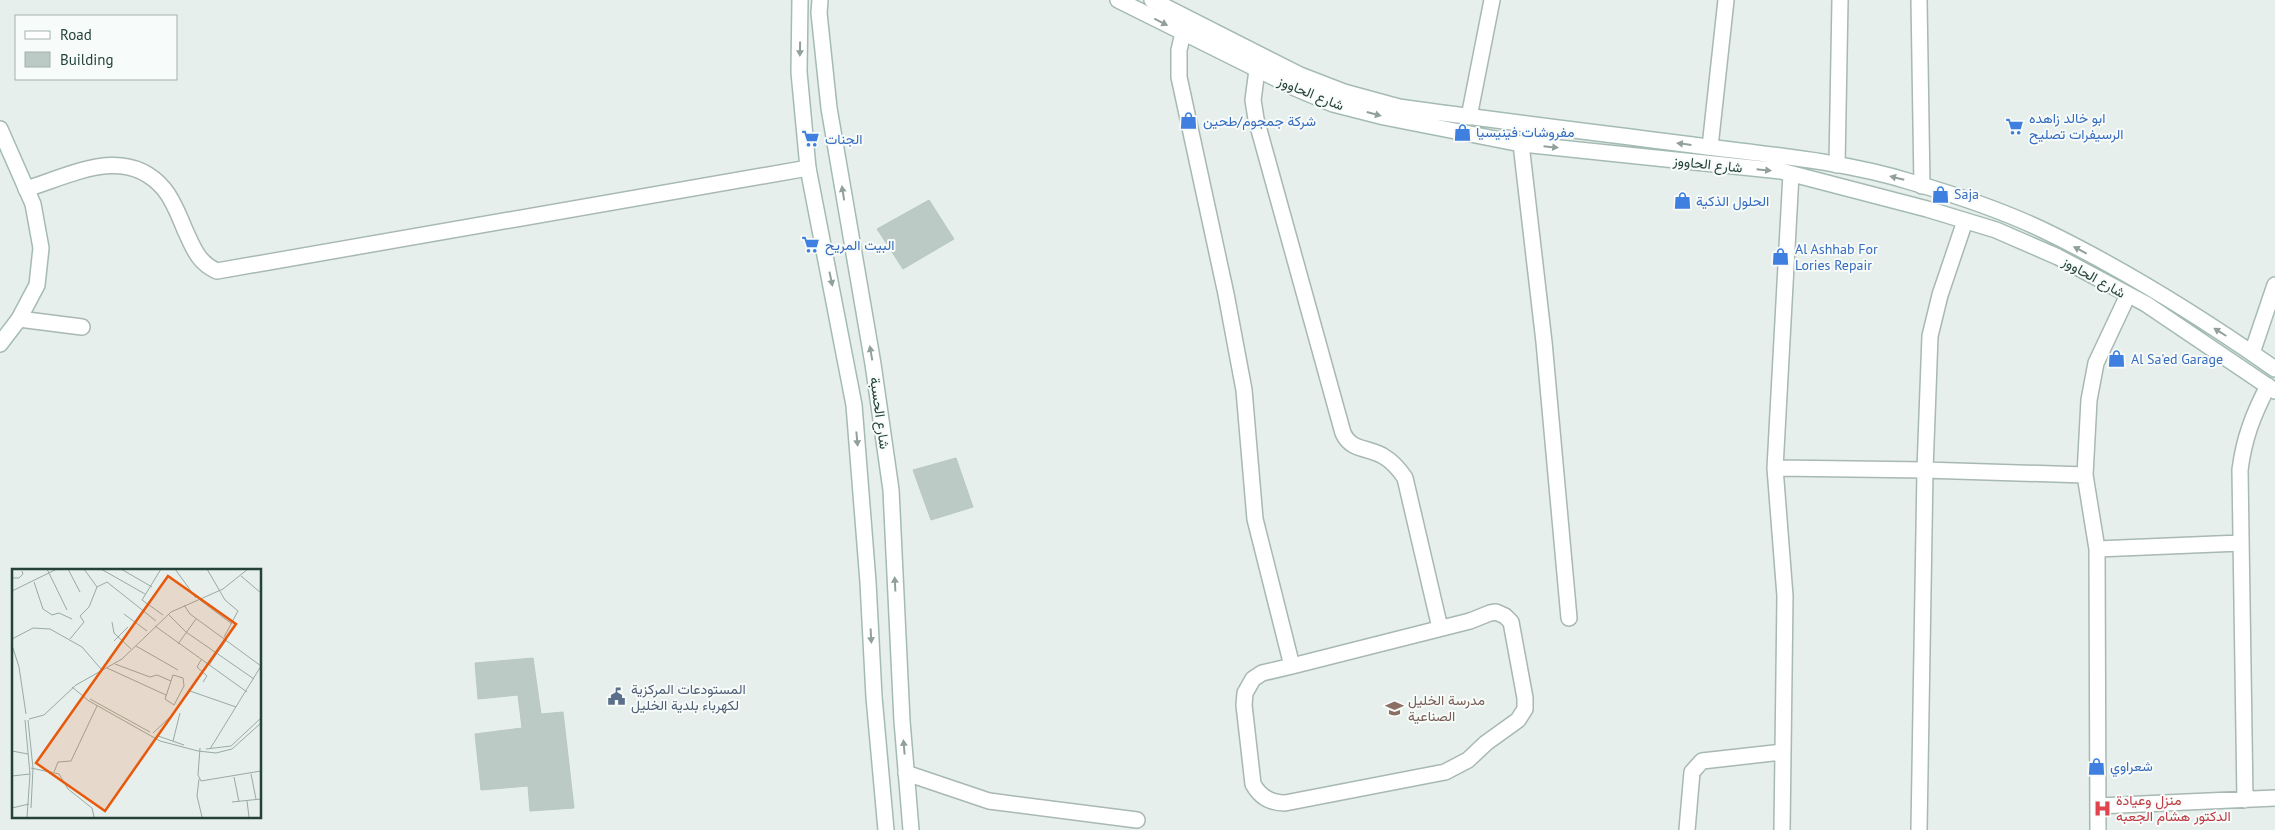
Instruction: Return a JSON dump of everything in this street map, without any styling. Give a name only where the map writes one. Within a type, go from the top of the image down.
[{"type":"street","name":"شارع الحسبة","points":[[800,0],[800,72],[808,168],[854,405],[868,582],[874,697],[886,830]]},
{"type":"street","name":"شارع الحسبة","points":[[820,0],[819,13],[829,108],[873,364],[891,490],[902,721],[911,830]]},
{"type":"street","name":"شارع الحاووز","points":[[1118,0],[1257,70],[1334,104],[1384,117],[1521,144],[1791,174],[1996,230],[2058,257],[2146,304],[2271,389]]},
{"type":"street","name":"شارع الحاووز","points":[[1152,0],[1300,75],[1344,92],[1399,107],[1837,165],[1865,170],[1984,206],[2042,230],[2106,264],[2275,369]]},
{"type":"street","points":[[1469,117],[1492,0]]},
{"type":"street","points":[[1710,147],[1726,0]]},
{"type":"street","points":[[1837,165],[1840,0]]},
{"type":"street","points":[[1919,0],[1922,186]]},
{"type":"street","points":[[1183,33],[1179,50],[1179,77],[1244,390],[1255,519],[1292,666]]},
{"type":"street","points":[[1257,70],[1253,100],[1256,119],[1343,433],[1352,445],[1372,451],[1391,461],[1405,478],[1440,628]]},
{"type":"street","points":[[0,129],[32,204],[41,248],[37,285],[19,319],[0,344]]},
{"type":"street","points":[[1521,144],[1544,342],[1569,618]]},
{"type":"street","points":[[26,189],[96,167],[112,164],[125,164],[139,170],[163,189],[172,201],[198,256],[208,267],[216,271],[808,168]]},
{"type":"street","points":[[1782,830],[1785,596],[1775,468],[1791,174]]},
{"type":"street","points":[[1920,830],[1925,470],[1930,336],[1940,294],[1965,221]]},
{"type":"street","points":[[2252,353],[2275,285]]},
{"type":"street","points":[[2098,830],[2097,549],[2085,475],[2089,400],[2096,363],[2128,295]]},
{"type":"street","points":[[19,319],[82,327]]},
{"type":"street","points":[[2245,800],[2240,470],[2243,444],[2254,414],[2271,389]]},
{"type":"street","points":[[1775,468],[2085,475]]},
{"type":"street","points":[[2097,549],[2240,543]]},
{"type":"street","points":[[1490,613],[1500,613],[1508,618],[1511,622],[1525,701],[1524,709],[1518,720],[1486,743],[1468,760],[1445,772],[1285,803],[1274,802],[1264,798],[1253,784],[1244,705],[1245,694],[1253,679],[1262,673],[1440,628],[1470,621],[1490,613]]},
{"type":"street","points":[[1687,830],[1692,772],[1702,761],[1782,752]]},
{"type":"street","points":[[906,773],[989,801],[1137,820]]},
{"type":"street","points":[[2098,806],[2275,798]]},
{"type":"building","points":[[929,200],[954,239],[903,269],[877,229]]},
{"type":"building","points":[[956,458],[973,507],[931,520],[913,470]]},
{"type":"building","points":[[533,658],[541,714],[563,712],[574,808],[530,811],[528,786],[481,790],[475,734],[522,728],[518,695],[478,699],[475,663]]},
{"type":"place","name":"شركة جمجوم/طحين","points":[[1189,121]]},
{"type":"place","name":"ابو خالد زاهده الرسيفرات تصليح","points":[[2015,126]]},
{"type":"place","name":"مفروشات فينيسيا","points":[[1462,132]]},
{"type":"place","name":"الجنات","points":[[811,139]]},
{"type":"place","name":"Saja","points":[[1940,194]]},
{"type":"place","name":"الحلول الذكية","points":[[1682,201]]},
{"type":"place","name":"البيت المريح","points":[[811,245]]},
{"type":"place","name":"Al Ashhab For Lories Repair","points":[[1781,257]]},
{"type":"place","name":"Al Sa'ed Garage","points":[[2117,359]]},
{"type":"place","name":"المستودعات المركزية لكهرباء بلدية الخليل","points":[[617,697]]},
{"type":"place","name":"مدرسة الخليل الصناعية","points":[[1394,708]]},
{"type":"place","name":"شعراوي","points":[[2096,766]]},
{"type":"place","name":"منزل وعيادة الدكتور هشام الجعبه","points":[[2102,808]]}]
